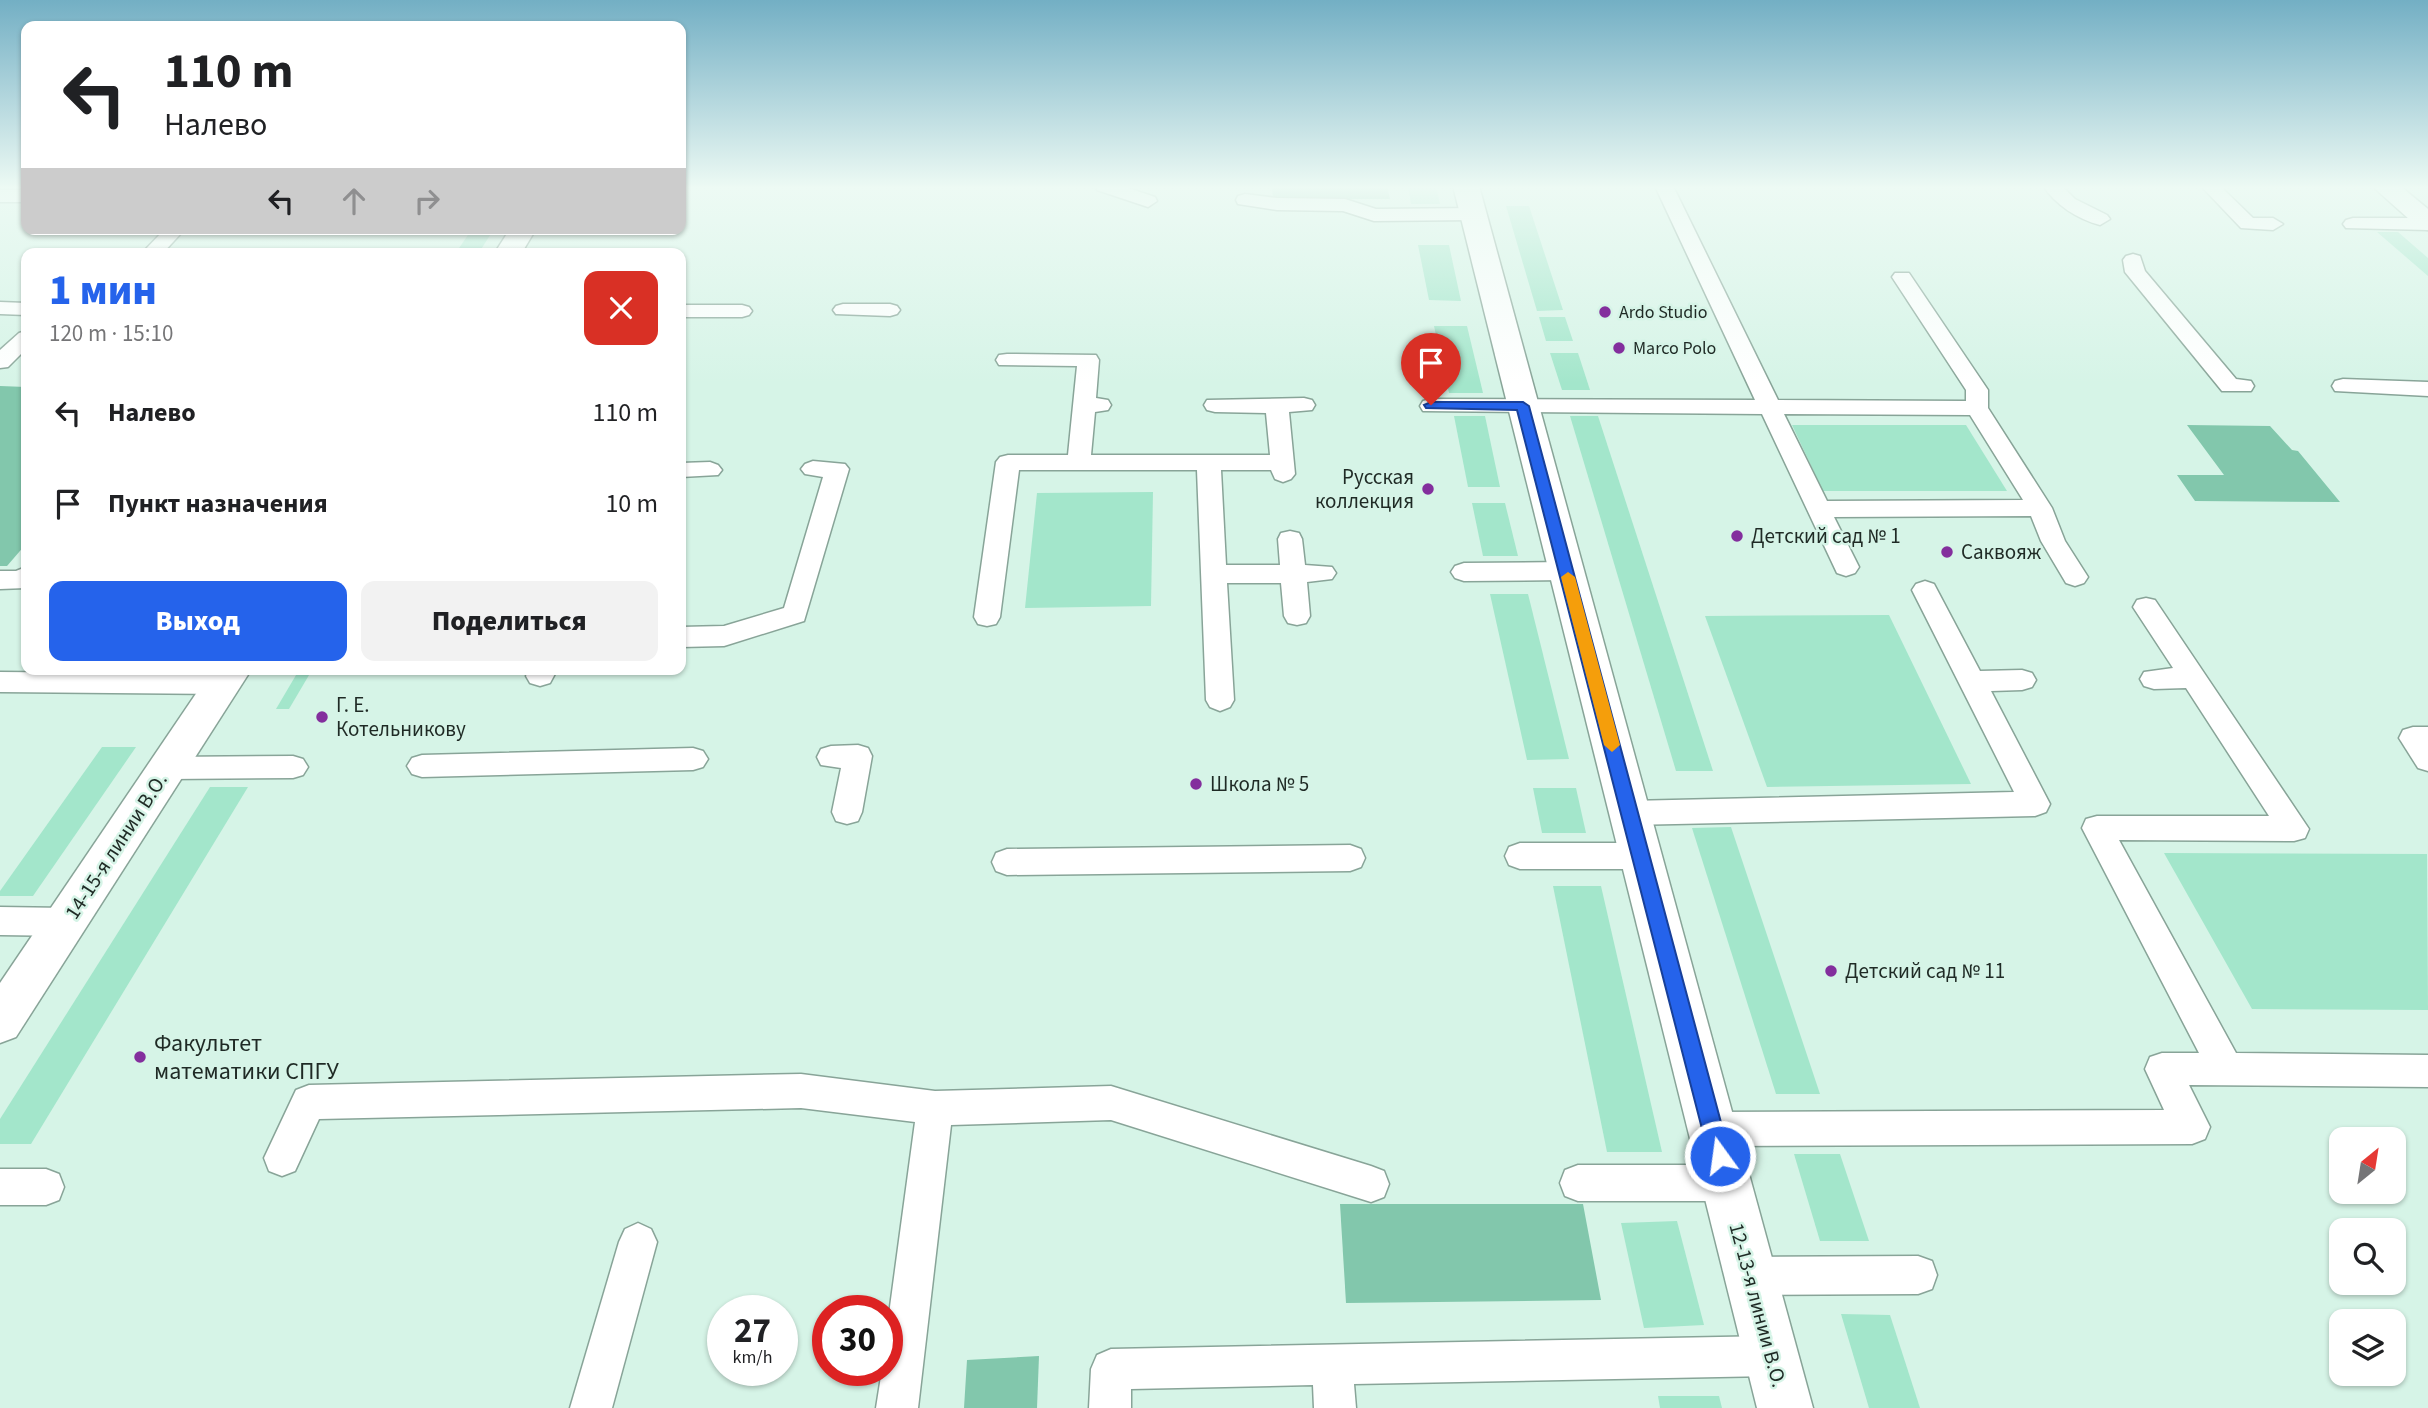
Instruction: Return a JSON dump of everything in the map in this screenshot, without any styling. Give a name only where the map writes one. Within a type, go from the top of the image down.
[{"type":"street","name":"12-13-я линии В.О.","points":[[1483,252],[1785,1408]]},
{"type":"street","name":"14-15-я линии В.О.","points":[[0,1023],[228,677]]},
{"type":"lane","points":[[1695,252],[1846,567]]},
{"type":"lane","points":[[2133,260],[2135,272],[2230,386],[2243,386]]},
{"type":"lane","points":[[1902,277],[1978,390],[1977,408],[2040,508],[2053,541],[2075,577]]},
{"type":"lane","points":[[0,309],[21,309]]},
{"type":"lane","points":[[843,310],[890,310]]},
{"type":"lane","points":[[686,311],[742,311]]},
{"type":"lane","points":[[0,362],[21,343]]},
{"type":"lane","points":[[1007,360],[1088,359],[1094,405],[1079,463]]},
{"type":"lane","points":[[0,369],[21,370]]},
{"type":"lane","points":[[2343,386],[2428,389]]},
{"type":"lane","points":[[1214,405],[1304,405]]},
{"type":"lane","points":[[1431,405],[1977,408]]},
{"type":"lane","points":[[988,617],[1008,462],[1209,463],[1283,468],[1277,406]]},
{"type":"lane","points":[[1209,463],[1220,699]]},
{"type":"lane","points":[[686,637],[724,636],[795,614],[836,468],[813,469]]},
{"type":"lane","points":[[686,470],[710,470]]},
{"type":"lane","points":[[1818,509],[2040,508]]},
{"type":"lane","points":[[1290,539],[1297,616]]},
{"type":"lane","points":[[1464,572],[1566,571]]},
{"type":"lane","points":[[1213,574],[1323,573]]},
{"type":"lane","points":[[0,580],[21,580]]},
{"type":"lane","points":[[1629,813],[2035,804],[1925,590]]},
{"type":"lane","points":[[2146,607],[2294,829],[2097,828],[2225,1068]]},
{"type":"lane","points":[[0,682],[228,677]]},
{"type":"lane","points":[[2154,679],[2194,678]]},
{"type":"lane","points":[[1971,681],[2022,680]]},
{"type":"lane","points":[[2428,738],[2413,738],[2428,760]]},
{"type":"lane","points":[[422,765],[507,753],[693,759]]},
{"type":"lane","points":[[831,757],[858,756],[848,812]]},
{"type":"lane","points":[[168,768],[293,767]]},
{"type":"lane","points":[[1520,856],[1641,856]]},
{"type":"lane","points":[[1007,862],[1350,858]]},
{"type":"lane","points":[[0,921],[67,922]]},
{"type":"lane","points":[[1713,1129],[2192,1127],[2162,1069],[2428,1071]]},
{"type":"lane","points":[[282,1158],[309,1102],[801,1091],[935,1108],[1111,1103],[1371,1184]]},
{"type":"lane","points":[[897,1408],[935,1108]]},
{"type":"lane","points":[[1578,1183],[1726,1183]]},
{"type":"lane","points":[[0,1187],[46,1187]]},
{"type":"lane","points":[[591,1408],[638,1242]]},
{"type":"lane","points":[[1751,1276],[1918,1275]]},
{"type":"lane","points":[[1110,1408],[1111,1369],[1772,1356]]},
{"type":"lane","points":[[1332,1365],[1335,1408]]},
{"type":"green space","points":[[1419,252],[1450,252],[1461,301],[1429,300]]},
{"type":"green space","points":[[1519,252],[1544,252],[1563,310],[1537,311]]},
{"type":"green space","points":[[2400,252],[2421,252],[2428,258],[2428,276]]},
{"type":"green space","points":[[1539,317],[1565,317],[1573,341],[1546,341]]},
{"type":"green space","points":[[1434,326],[1467,326],[1483,393],[1449,393]]},
{"type":"green space","points":[[1550,353],[1578,353],[1590,390],[1562,390]]},
{"type":"green space","points":[[0,386],[21,387],[21,550],[7,566],[0,566]]},
{"type":"green space","points":[[1454,416],[1485,416],[1500,487],[1468,487]]},
{"type":"green space","points":[[1570,416],[1598,416],[1713,771],[1676,771]]},
{"type":"green space","points":[[1792,425],[1966,425],[2007,491],[1823,491]]},
{"type":"green space","points":[[2187,425],[2270,426],[2292,450],[2298,451],[2340,502],[2195,501],[2177,475],[2224,475]]},
{"type":"green space","points":[[1153,492],[1151,606],[1025,608],[1037,493]]},
{"type":"green space","points":[[1472,503],[1505,503],[1518,556],[1483,556]]},
{"type":"green space","points":[[1490,594],[1528,594],[1569,759],[1527,760]]},
{"type":"green space","points":[[1889,615],[1971,784],[1767,787],[1705,616]]},
{"type":"green space","points":[[296,675],[309,675],[289,709],[276,709]]},
{"type":"green space","points":[[102,747],[136,747],[33,896],[0,896],[0,891]]},
{"type":"green space","points":[[210,787],[248,787],[31,1144],[0,1144],[0,1119]]},
{"type":"green space","points":[[1533,788],[1576,788],[1586,833],[1542,833]]},
{"type":"green space","points":[[1731,827],[1820,1094],[1776,1094],[1692,828]]},
{"type":"green space","points":[[2164,853],[2427,854],[2428,1010],[2252,1009]]},
{"type":"green space","points":[[1553,886],[1601,886],[1662,1152],[1607,1152]]},
{"type":"green space","points":[[1794,1154],[1840,1154],[1869,1241],[1820,1241]]},
{"type":"green space","points":[[1340,1204],[1583,1204],[1601,1300],[1346,1303]]},
{"type":"green space","points":[[1677,1221],[1704,1325],[1644,1328],[1621,1223]]},
{"type":"green space","points":[[1841,1314],[1890,1315],[1920,1408],[1869,1408]]},
{"type":"green space","points":[[1039,1356],[1037,1408],[964,1408],[967,1360]]},
{"type":"green space","points":[[1658,1396],[1719,1396],[1722,1408],[1660,1408]]},
{"type":"slow traffic","points":[[1568,577],[1612,745]]},
{"type":"place","name":"Ardo Studio","points":[[1605,312]]},
{"type":"place","name":"Marco Polo","points":[[1619,348]]},
{"type":"place","name":"Русская коллекция","points":[[1428,489]]},
{"type":"place","name":"Детский сад № 1","points":[[1737,536]]},
{"type":"place","name":"Саквояж","points":[[1947,552]]},
{"type":"place","name":"Г. Е. Котельникову","points":[[322,717]]},
{"type":"place","name":"Школа № 5","points":[[1196,784]]},
{"type":"place","name":"Детский сад № 11","points":[[1831,971]]},
{"type":"place","name":"Факультет математики СПГУ","points":[[140,1057]]},
{"type":"route","points":[[1431,405],[1523,406],[1720,1156]]}]
